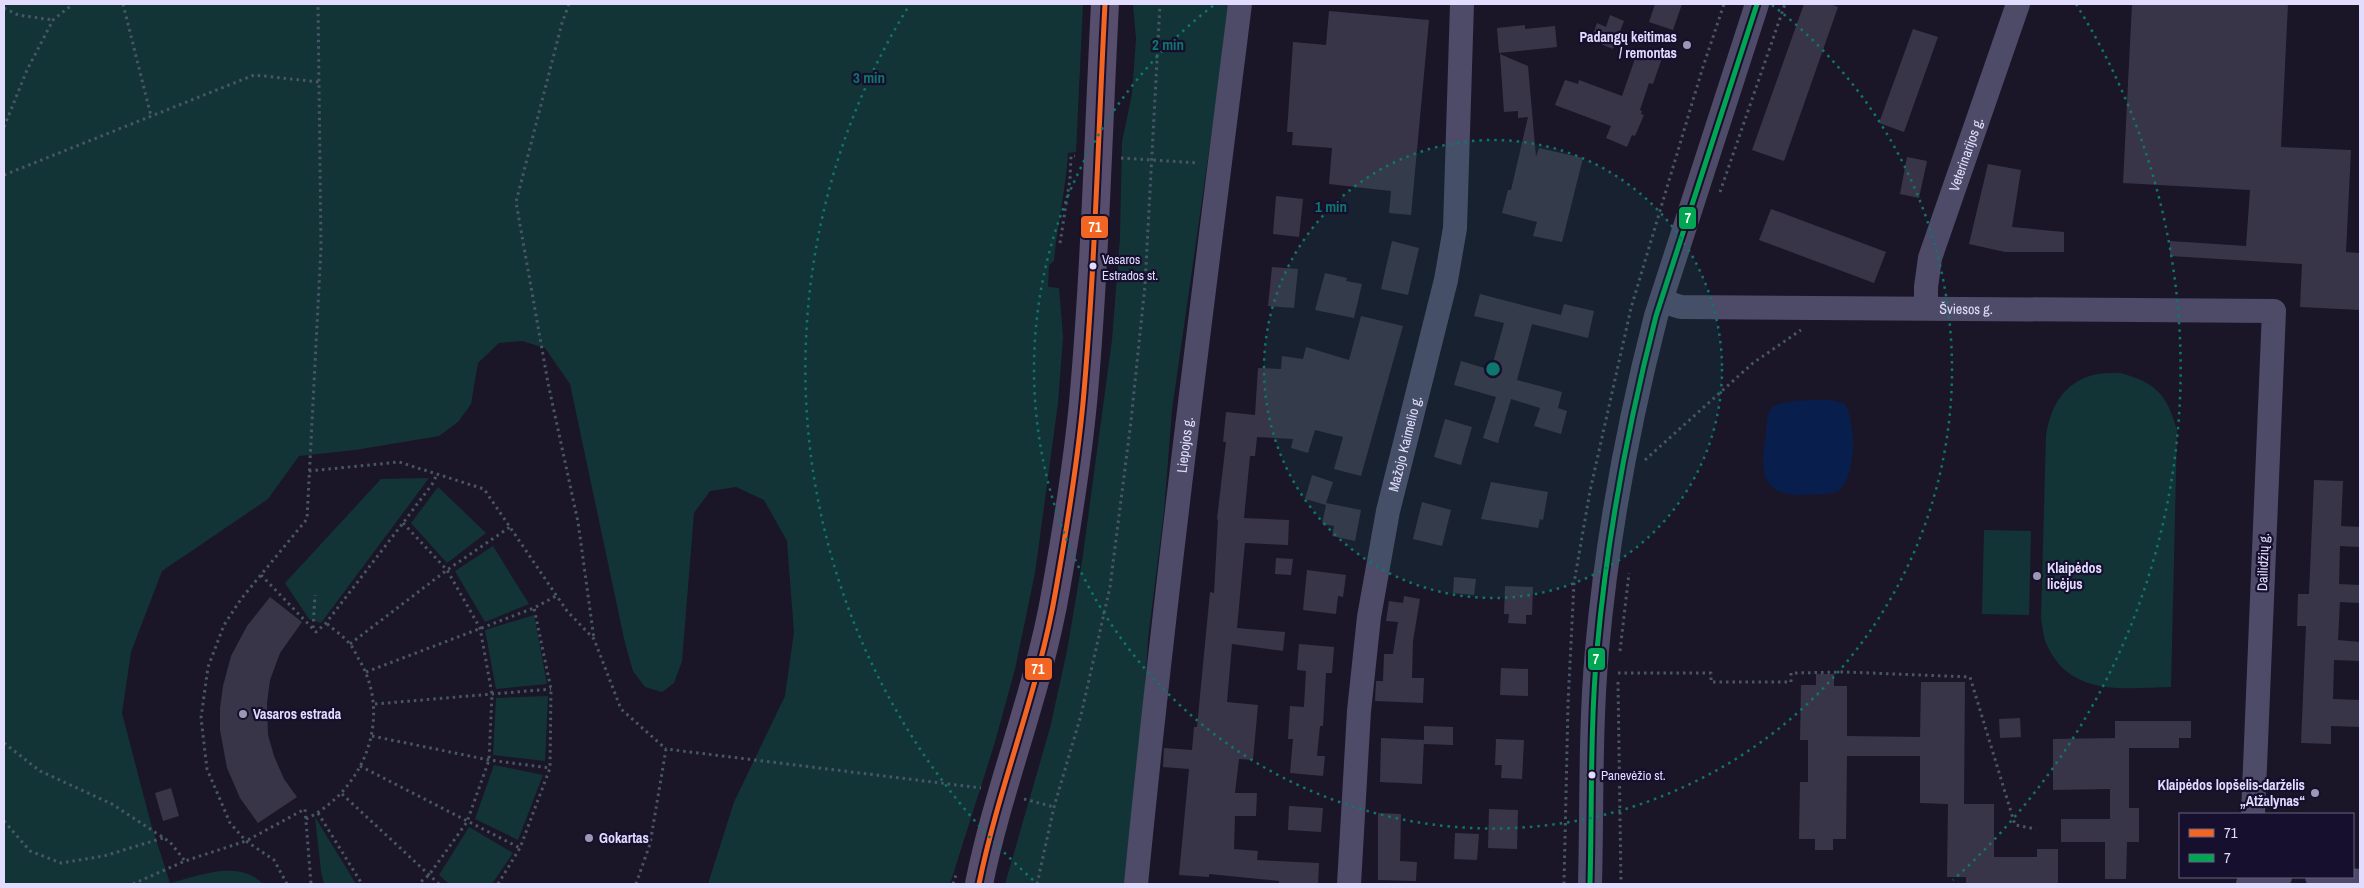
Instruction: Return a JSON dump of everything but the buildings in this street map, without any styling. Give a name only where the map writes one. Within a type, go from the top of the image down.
[{"type":"main road","points":[[979,883],[1034,688],[1056,592],[1071,494],[1083,404],[1090,307],[1105,4]]},
{"type":"street","name":"Liepojos g.","points":[[1136,884],[1151,730],[1240,4]]},
{"type":"street","name":"Mažojo Kaimelio g.","points":[[1349,884],[1359,711],[1373,590],[1388,511],[1446,280],[1455,228],[1462,4]]},
{"type":"street","points":[[1590,884],[1595,689],[1607,560],[1641,380],[1661,301],[1757,4]]},
{"type":"street","name":"Veterinarijos g.","points":[[1926,308],[1926,287],[1930,258],[2018,4]]},
{"type":"street","name":"Šviesos g.","points":[[1661,301],[1681,307],[2274,311]]},
{"type":"street","name":"Dailidžių g.","points":[[2253,813],[2274,311]]},
{"type":"street","points":[[2247,884],[2275,878]]},
{"type":"street","points":[[2326,878],[2360,882]]},
{"type":"path","points":[[4,127],[27,70],[53,20],[73,4]]},
{"type":"path","points":[[123,4],[151,116]]},
{"type":"path","points":[[292,884],[288,883],[274,860],[246,841],[230,823],[206,769],[201,734],[201,702],[208,667],[224,625],[241,600],[307,519],[322,248],[318,4]]},
{"type":"path","points":[[569,4],[562,23],[516,202],[548,383],[578,522],[594,639],[621,709],[666,748],[944,782],[1003,793],[1054,807]]},
{"type":"path","points":[[1037,884],[1054,807],[1081,715],[1110,587],[1145,286],[1160,4]]},
{"type":"path","points":[[1719,197],[1785,4]]},
{"type":"path","points":[[4,8],[18,15],[53,20]]},
{"type":"path","points":[[4,175],[254,75],[319,82]]},
{"type":"path","points":[[1643,454],[1641,464],[1754,363],[1833,308]]},
{"type":"path","points":[[309,470],[399,462],[484,489],[566,611],[594,639]]},
{"type":"path","points":[[261,575],[316,632],[326,623],[403,523],[432,483],[436,474]]},
{"type":"path","points":[[403,523],[447,570],[480,628],[492,694],[489,760],[467,822],[429,875],[418,884]]},
{"type":"path","points":[[350,644],[447,570],[510,527]]},
{"type":"path","points":[[1619,659],[1630,568]]},
{"type":"path","points":[[313,628],[316,595]]},
{"type":"path","points":[[366,672],[534,608],[556,596]]},
{"type":"path","points":[[498,884],[520,848],[550,768],[551,690],[534,608]]},
{"type":"path","points":[[306,819],[318,813],[342,794],[360,766],[372,736],[375,704],[366,672],[350,644],[326,623]]},
{"type":"path","points":[[1618,666],[1620,884]]},
{"type":"path","points":[[1618,673],[1711,673],[1711,682],[1791,682],[1791,673],[1845,672],[1970,677],[2015,825],[2036,829]]},
{"type":"path","points":[[375,704],[551,690]]},
{"type":"path","points":[[372,736],[489,760],[550,768]]},
{"type":"path","points":[[4,743],[40,771],[112,804],[170,842],[185,861]]},
{"type":"path","points":[[636,884],[650,844],[666,748]]},
{"type":"path","points":[[360,766],[520,848]]},
{"type":"path","points":[[342,794],[438,884]]},
{"type":"path","points":[[133,884],[185,861],[246,841],[305,808],[310,884]]},
{"type":"path","points":[[318,813],[362,884]]},
{"type":"path","points":[[4,821],[30,851],[61,863],[104,856],[164,838]]},
{"type":"green space","points":[[4,4],[1083,4],[1076,152],[1068,153],[1054,261],[1049,265],[1048,287],[1059,288],[1063,337],[1058,403],[1035,573],[1015,669],[995,742],[950,884],[708,884],[734,802],[785,696],[794,632],[787,541],[764,500],[736,487],[710,491],[694,513],[682,661],[674,683],[662,692],[645,687],[633,671],[625,643],[570,384],[545,348],[522,341],[499,343],[478,363],[471,404],[458,422],[439,436],[355,450],[299,456],[268,499],[162,571],[131,652],[122,713],[151,824],[170,883],[218,871],[230,871],[242,872],[253,876],[263,884],[4,884]]},
{"type":"green space","points":[[1133,4],[1230,4],[1172,410],[1164,511],[1148,639],[1142,736],[1126,884],[1005,884],[1050,728],[1067,651],[1082,562],[1112,340],[1120,238],[1122,142],[1132,94],[1136,39]]},
{"type":"green space","points":[[2120,373],[2143,381],[2159,392],[2169,408],[2177,431],[2171,687],[2117,688],[2100,686],[2069,674],[2057,662],[2046,642],[2041,619],[2046,436],[2051,416],[2060,398],[2074,384],[2093,375]]},
{"type":"green space","points":[[429,478],[321,623],[309,619],[285,583],[381,479]]},
{"type":"green space","points":[[438,487],[486,533],[447,563],[411,523]]},
{"type":"green space","points":[[1984,530],[2031,531],[2029,615],[1982,614]]},
{"type":"green space","points":[[493,546],[529,604],[485,622],[455,571]]},
{"type":"green space","points":[[534,615],[547,684],[496,689],[485,630]]},
{"type":"green space","points":[[548,696],[545,761],[493,755],[496,698]]},
{"type":"green space","points":[[494,765],[543,775],[518,840],[475,819]]},
{"type":"green space","points":[[315,817],[356,884],[324,884]]},
{"type":"green space","points":[[469,827],[513,853],[492,884],[449,884],[439,875]]},
{"type":"water","points":[[1831,400],[1845,404],[1851,423],[1853,435],[1852,461],[1845,483],[1839,490],[1827,494],[1797,495],[1782,493],[1770,485],[1763,468],[1767,420],[1770,410],[1782,403]]},
{"type":"transit line","name":"71","points":[[979,884],[997,810],[1049,627],[1075,473],[1091,303],[1105,4]]},
{"type":"transit line","name":"7","points":[[1590,884],[1592,738],[1597,650],[1606,566],[1620,482],[1636,398],[1656,316],[1757,4]]},
{"type":"place","name":"Padangų keitimas / remontas","points":[[1687,45]]},
{"type":"place","name":"Vasaros Estrados st.","points":[[1093,266]]},
{"type":"place","name":"Klaipėdos licėjus","points":[[2037,576]]},
{"type":"place","name":"Vasaros estrada","points":[[243,714]]},
{"type":"place","name":"Panevėžio st.","points":[[1592,775]]},
{"type":"place","name":"Klaipėdos lopšelis-darželis „Atžalynas“","points":[[2315,793]]},
{"type":"place","name":"Gokartas","points":[[589,838]]}]
